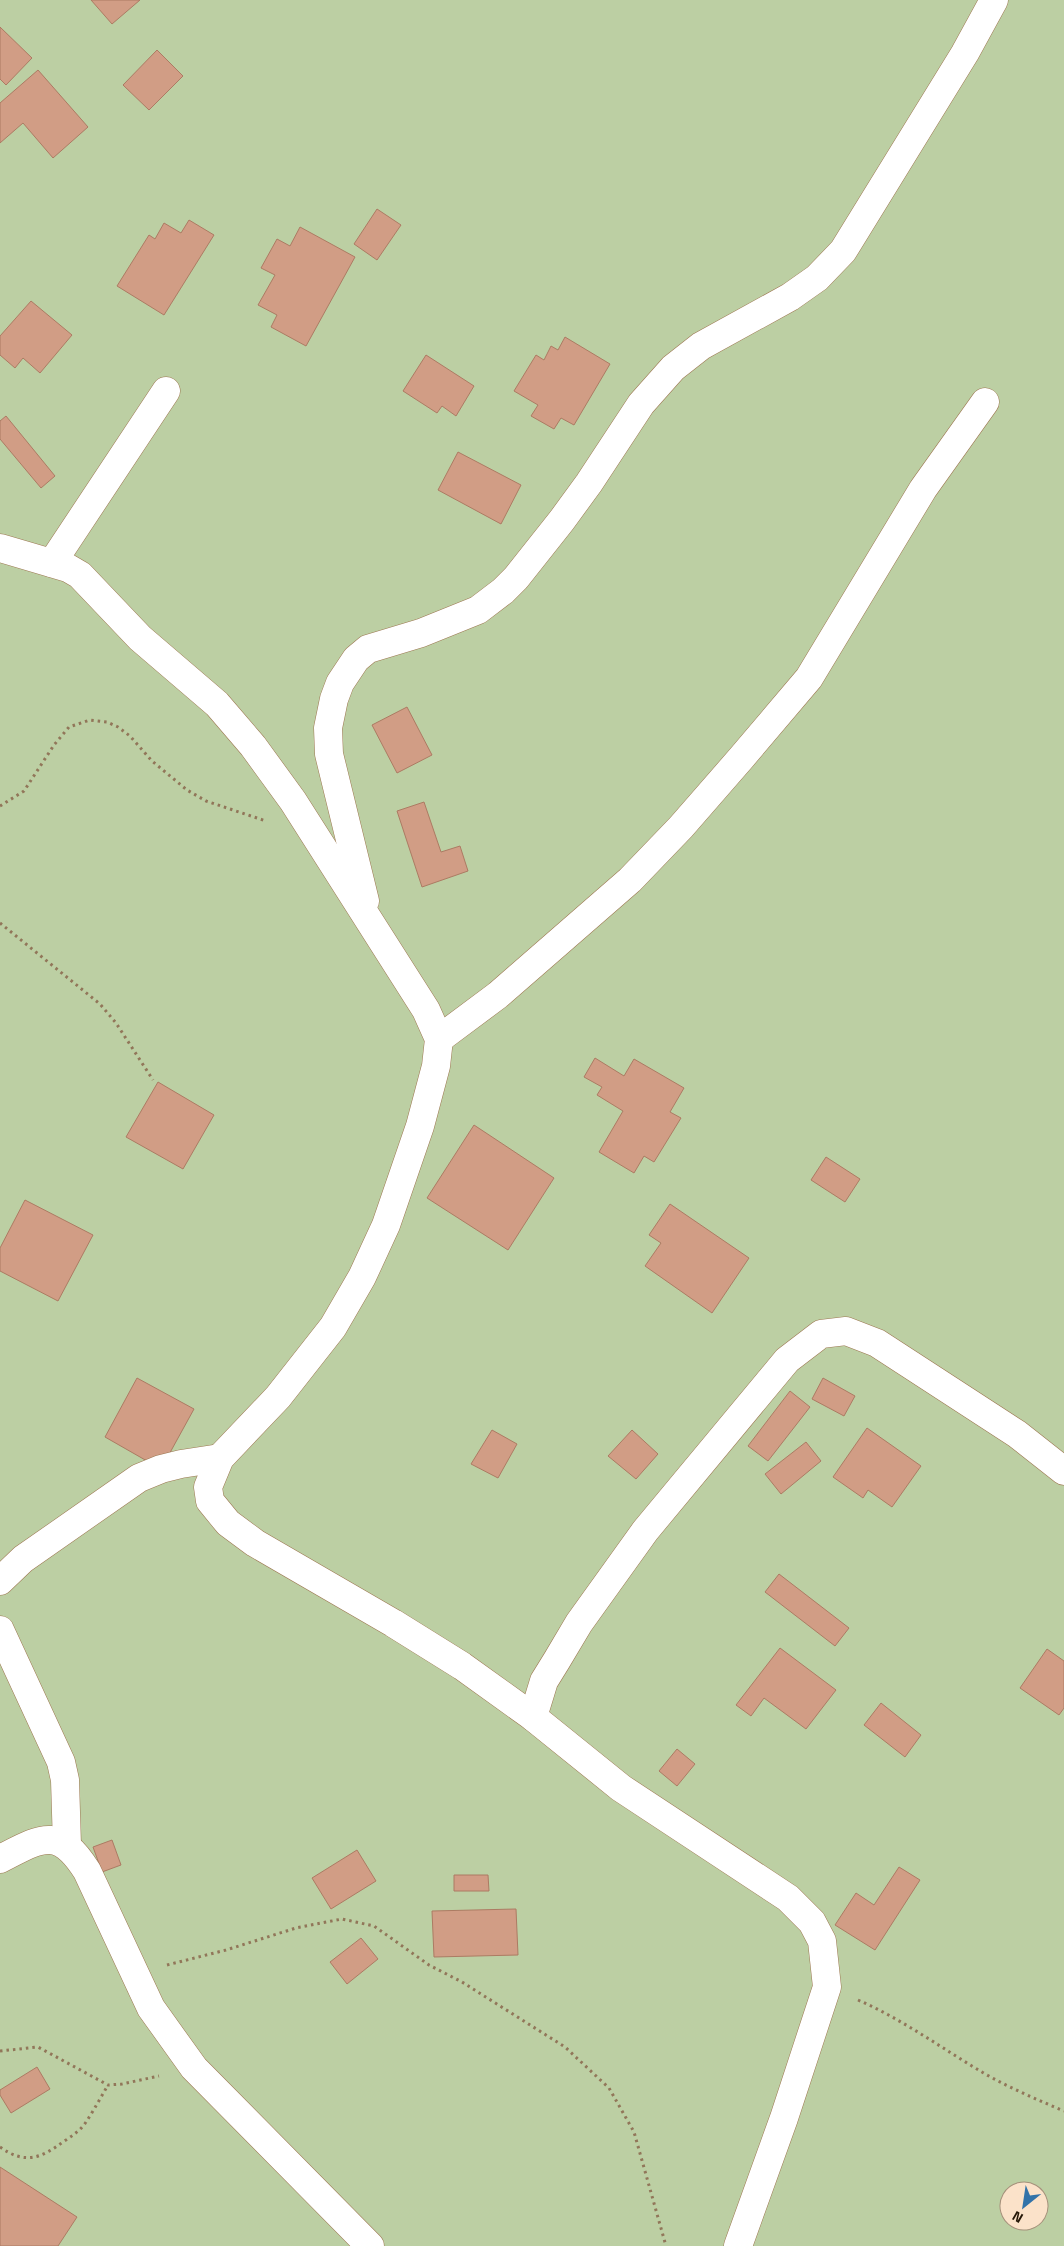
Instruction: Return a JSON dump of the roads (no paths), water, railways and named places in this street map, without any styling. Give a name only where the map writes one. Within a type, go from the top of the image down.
[{"type":"street","points":[[369,920],[329,754],[328,728],[334,699],[340,683],[356,659],[368,649],[420,633],[478,610],[503,591],[516,578],[562,520],[641,404],[673,368],[701,346],[790,297],[817,278],[848,242],[965,53],[994,0]]},
{"type":"street","points":[[52,563],[166,391]]},
{"type":"street","points":[[439,1039],[498,995],[630,880],[681,827],[748,750],[809,678],[923,489],[985,402]]},
{"type":"street","points":[[0,548],[68,568],[80,575],[140,638],[217,704],[252,746],[293,801],[426,1010],[439,1039],[436,1066],[420,1126],[386,1225],[362,1277],[333,1327],[278,1398],[220,1458],[208,1487],[210,1501],[228,1523],[255,1543],[393,1623],[462,1666],[534,1717],[621,1788],[788,1898],[812,1922],[822,1941],[827,1987],[784,2118],[738,2246]]},
{"type":"street","points":[[534,1717],[544,1681],[579,1623],[645,1531],[788,1360],[821,1334],[846,1331],[877,1342],[1017,1434],[1064,1471]]},
{"type":"street","points":[[0,1581],[23,1559],[139,1478],[175,1465],[220,1458]]},
{"type":"street","points":[[0,1630],[61,1762],[64,1780],[67,1845]]},
{"type":"street","points":[[0,1859],[38,1840],[50,1839],[67,1845],[87,1871],[152,2008],[194,2068],[370,2246]]}]
